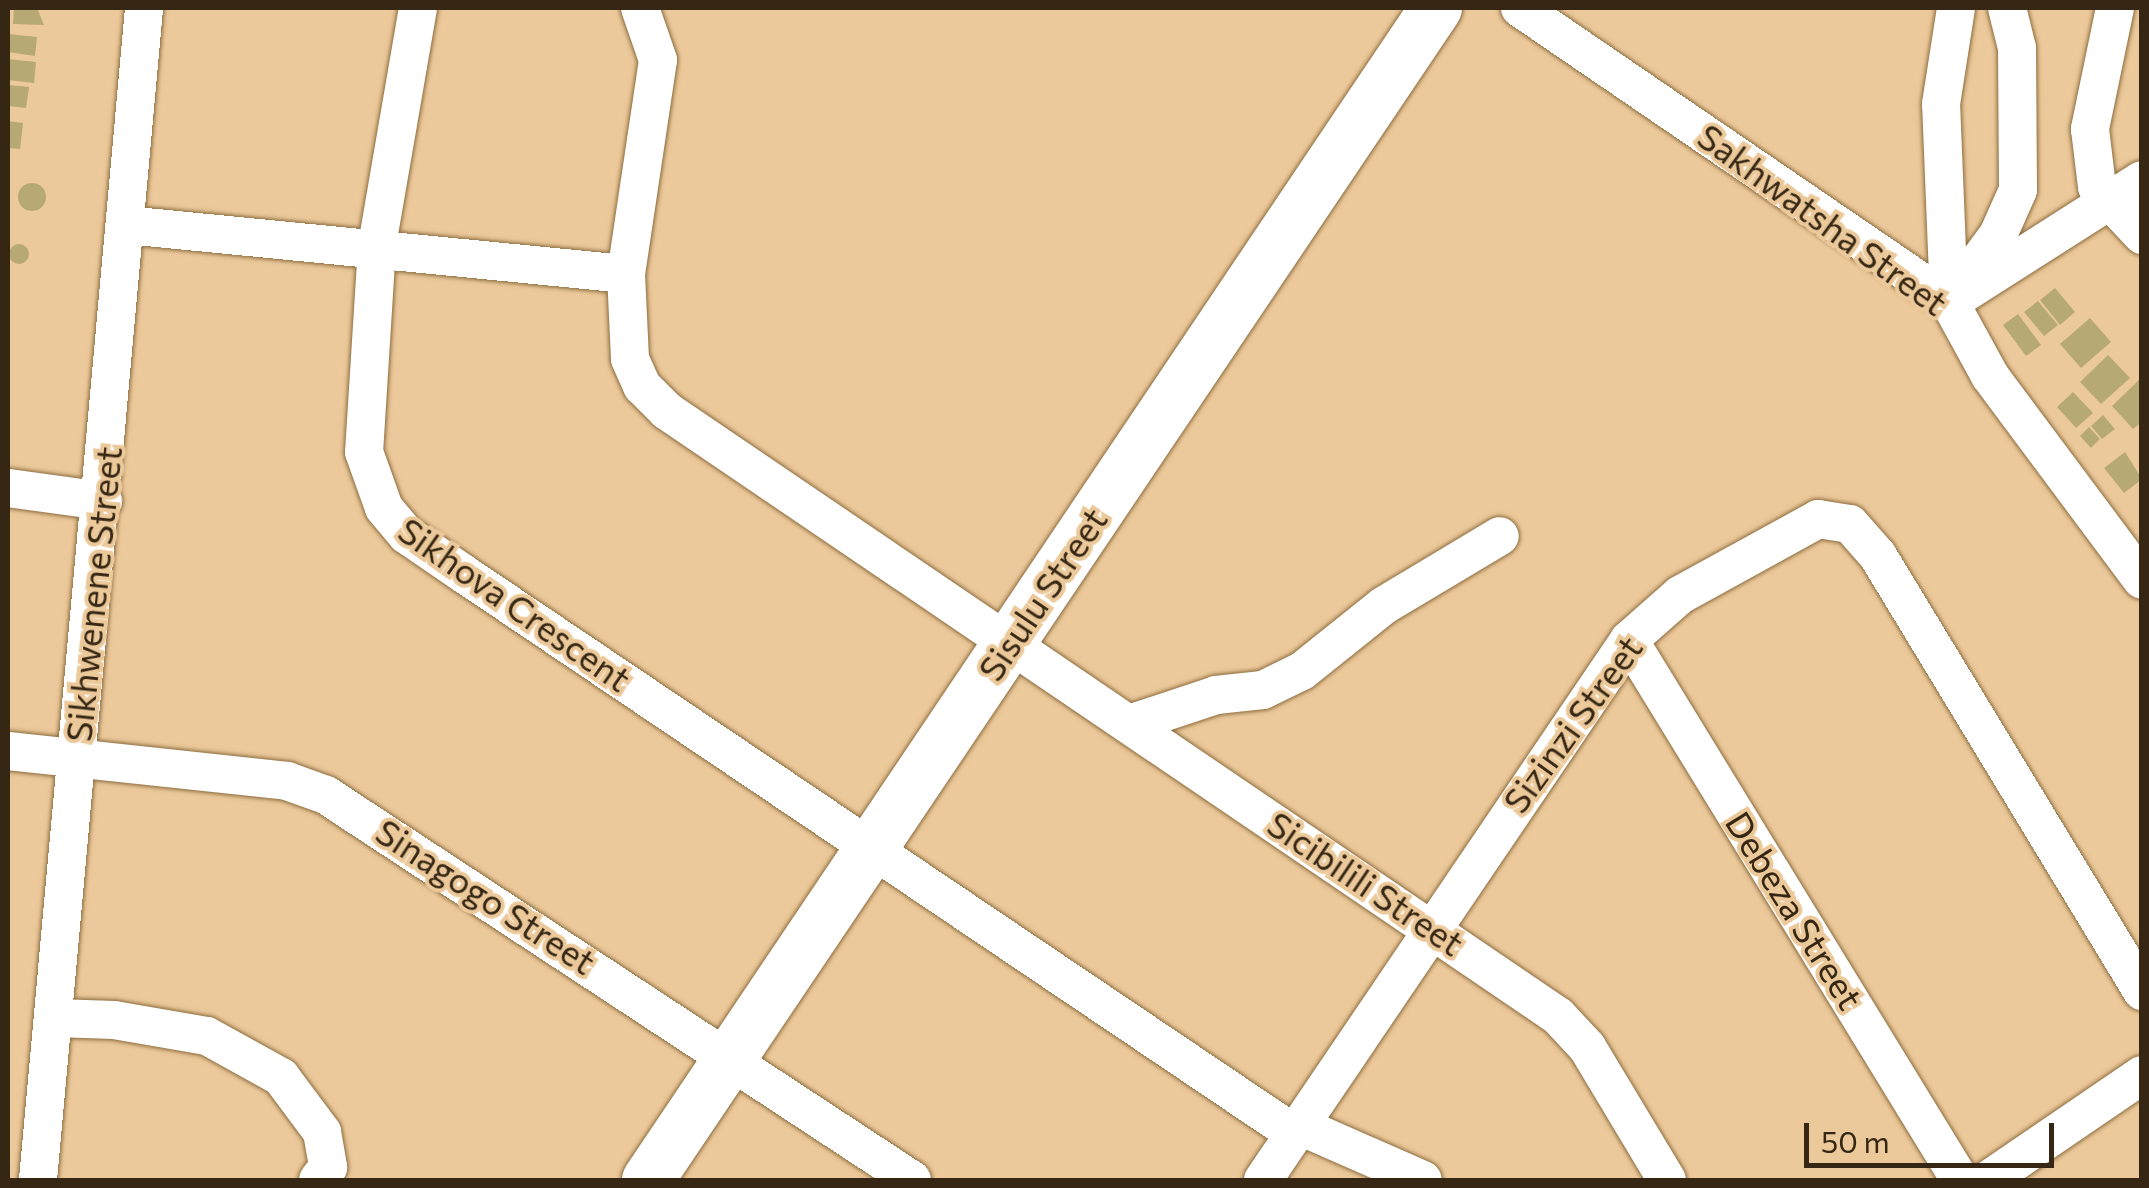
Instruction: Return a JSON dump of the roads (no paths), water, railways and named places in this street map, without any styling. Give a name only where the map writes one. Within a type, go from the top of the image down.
[{"type":"street","name":"Sikhwenene Street","points":[[38,1180],[103,501],[144,8]]},
{"type":"street","name":"Sikhova Crescent","points":[[418,8],[377,246],[364,452],[384,508],[435,554],[1298,1130],[1423,1180]]},
{"type":"street","points":[[640,8],[658,60],[626,274],[630,359],[642,386],[666,411],[1009,642]]},
{"type":"street","name":"Sisulu Street","points":[[648,1180],[1436,8]]},
{"type":"street","name":"Sakhwatsha Street","points":[[1520,8],[1949,301],[1990,376],[2142,580]]},
{"type":"street","points":[[1949,301],[1941,104],[1956,8]]},
{"type":"street","points":[[1949,301],[1998,235],[2018,190],[2016,48],[2007,8]]},
{"type":"street","points":[[2115,8],[2090,129],[2097,187],[2126,190]]},
{"type":"street","points":[[1949,301],[2126,190]]},
{"type":"street","points":[[2126,190],[2142,235]]},
{"type":"street","points":[[126,225],[377,246],[626,274]]},
{"type":"street","points":[[8,488],[103,501]]},
{"type":"street","name":"Sizinzi Street","points":[[1263,1180],[1629,640],[1680,595],[1798,529],[1835,518],[1850,524],[1878,556],[2142,991]]},
{"type":"street","points":[[1129,724],[1216,695],[1262,690],[1302,672],[1383,606],[1500,536]]},
{"type":"street","name":"Debeza Street","points":[[1629,640],[1960,1180]]},
{"type":"street","name":"Sicibilili Street","points":[[1009,642],[1433,926],[1575,1033],[1667,1180]]},
{"type":"street","name":"Sinagogo Street","points":[[8,751],[287,781],[326,796],[732,1056],[912,1180]]},
{"type":"street","points":[[56,1018],[114,1020],[207,1036],[281,1077],[322,1132],[328,1166],[318,1180]]},
{"type":"street","points":[[1988,1180],[2142,1075]]}]
